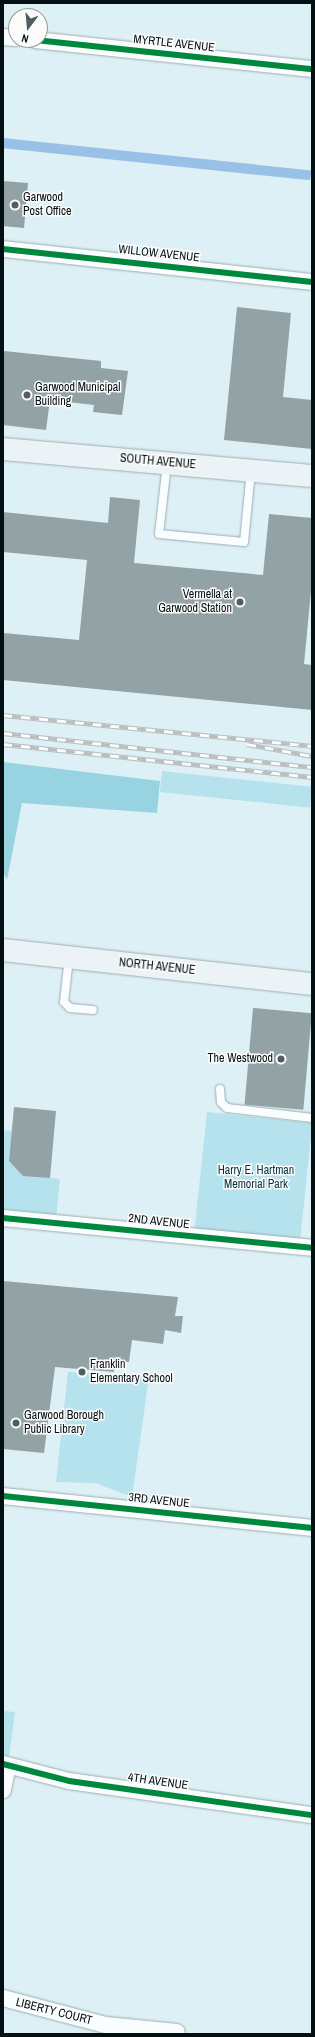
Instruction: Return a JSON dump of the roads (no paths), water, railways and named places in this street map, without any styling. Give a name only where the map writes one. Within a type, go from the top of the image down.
[{"type":"main road","name":"SOUTH AVENUE","points":[[3,449],[312,476]]},
{"type":"main road","name":"NORTH AVENUE","points":[[3,950],[312,984]]},
{"type":"street","name":"MYRTLE AVENUE","points":[[48,41],[312,69]]},
{"type":"street","name":"WILLOW AVENUE","points":[[3,249],[312,282]]},
{"type":"street","name":"2ND AVENUE","points":[[3,1218],[312,1248]]},
{"type":"street","name":"3RD AVENUE","points":[[3,1496],[312,1528]]},
{"type":"street","points":[[3,1790],[5,1765]]},
{"type":"street","name":"4TH AVENUE","points":[[5,1765],[69,1781],[312,1815]]},
{"type":"street","name":"LIBERTY COURT","points":[[3,1998],[106,2025],[177,2032]]},
{"type":"lane","points":[[167,463],[160,534],[244,542],[251,471]]},
{"type":"lane","points":[[69,958],[64,1002],[70,1008],[93,1010]]},
{"type":"lane","points":[[220,1089],[221,1102],[227,1108],[312,1118]]},
{"type":"railway","points":[[3,715],[312,746]]},
{"type":"railway","points":[[3,733],[312,767]]},
{"type":"railway","points":[[3,744],[312,777]]},
{"type":"railway","points":[[247,744],[312,756]]},
{"type":"place","name":"Garwood Post Office","points":[[15,205]]},
{"type":"place","name":"Garwood Municipal Building","points":[[27,395]]},
{"type":"place","name":"Vermella at Garwood Station","points":[[240,602]]},
{"type":"place","name":"The Westwood","points":[[281,1059]]},
{"type":"place","name":"Franklin Elementary School","points":[[82,1372]]},
{"type":"place","name":"Garwood Borough Public Library","points":[[16,1423]]},
{"type":"park label","name":"Harry E. Hartman Memorial Park","points":[[256,1178]]}]
